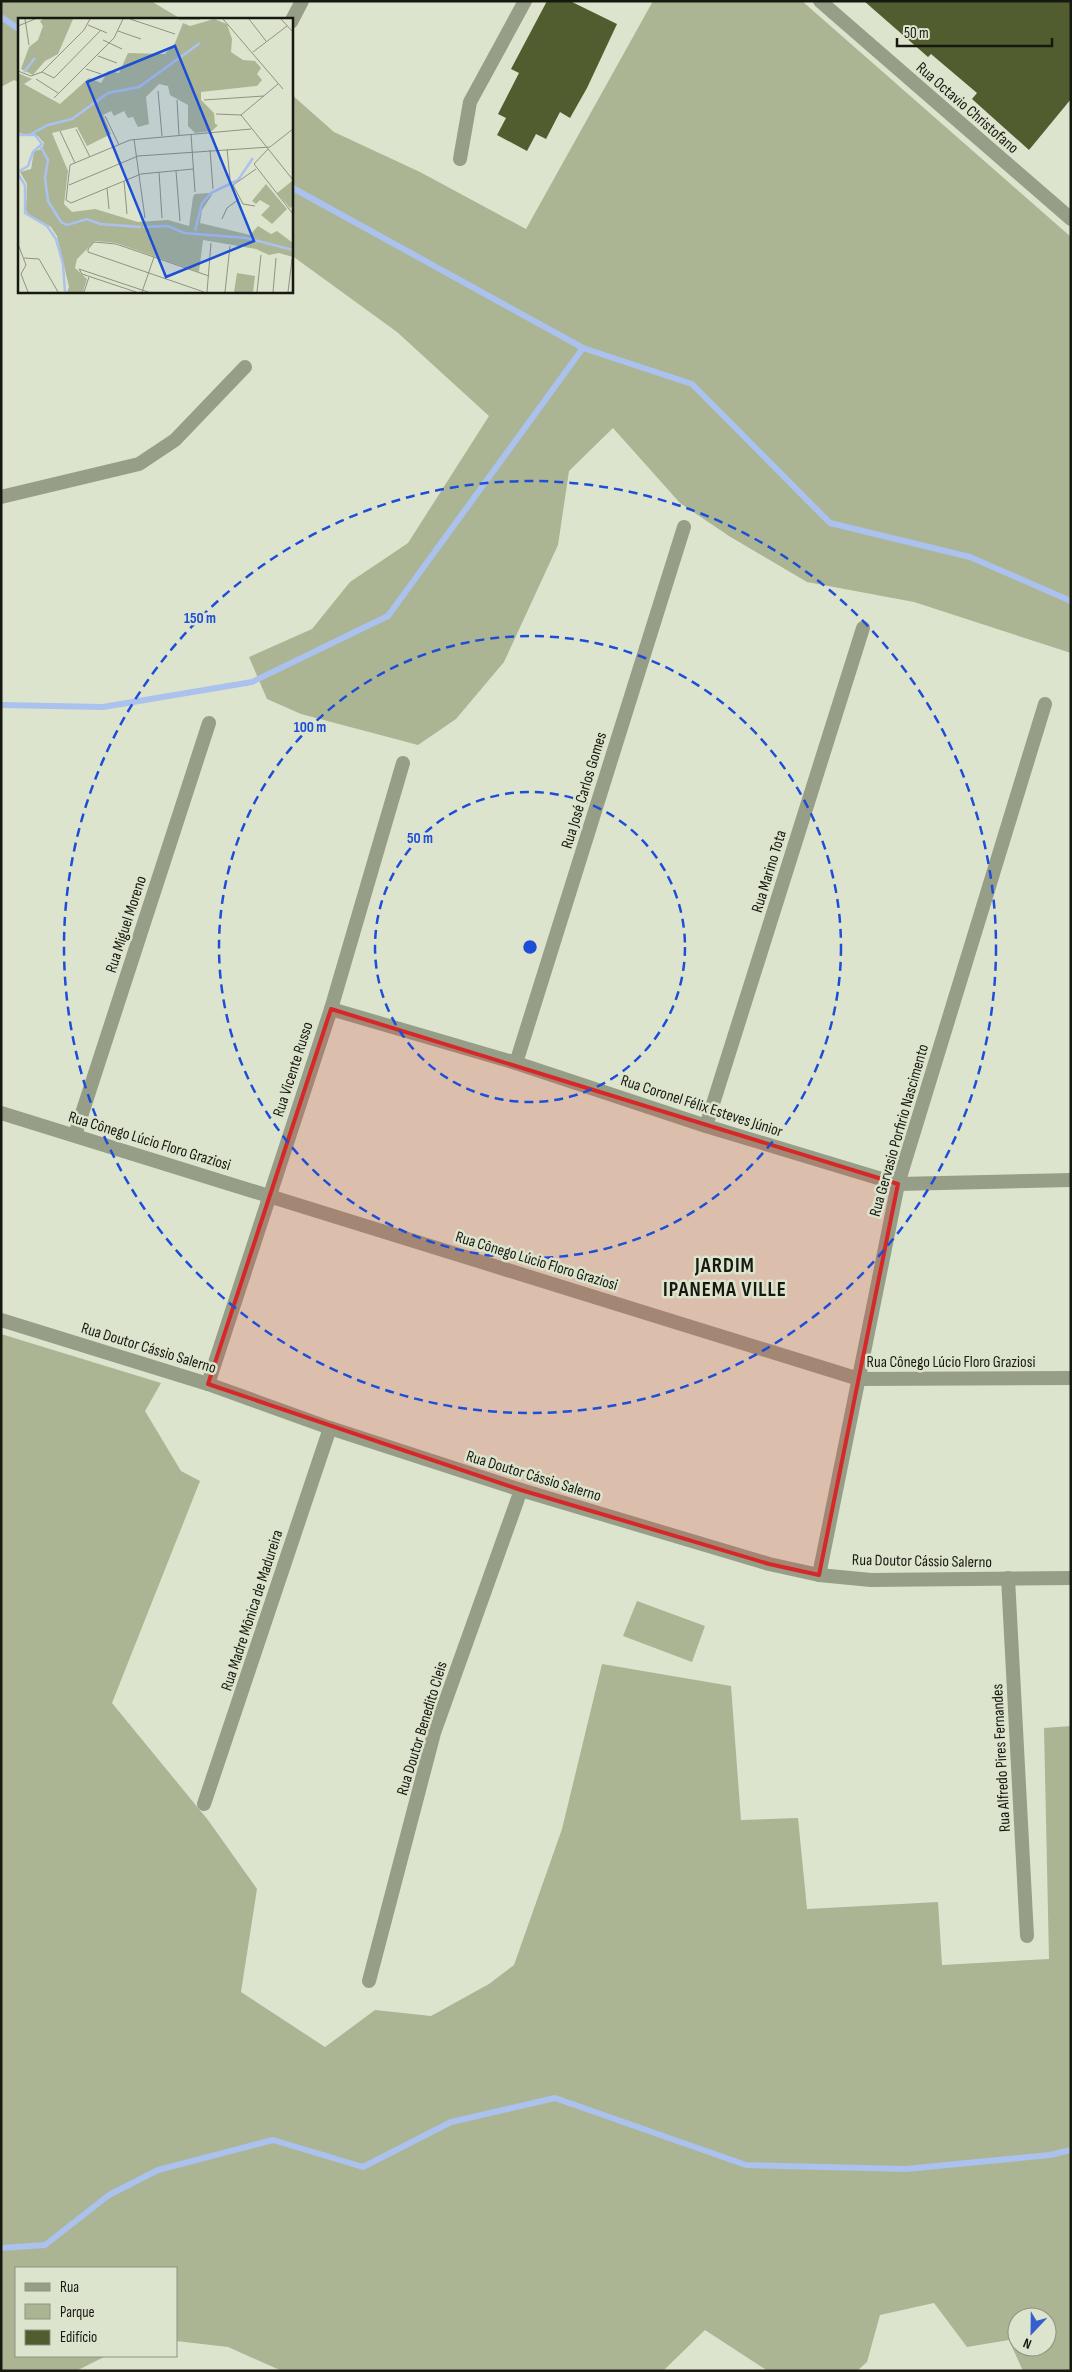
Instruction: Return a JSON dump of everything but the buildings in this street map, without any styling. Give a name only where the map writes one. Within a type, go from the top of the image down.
[{"type":"street","points":[[292,20],[302,1]]},
{"type":"street","points":[[460,158],[470,102],[525,1]]},
{"type":"street","name":"Rua Octavio Christofano","points":[[820,1],[1071,219]]},
{"type":"street","points":[[1,497],[139,464],[175,440],[245,367]]},
{"type":"street","name":"Rua José Carlos Gomes","points":[[516,1063],[684,527]]},
{"type":"street","name":"Rua Marino Tota","points":[[706,1126],[863,628]]},
{"type":"street","name":"Rua Gervasio Porfirio Nascimento","points":[[819,1574],[898,1184],[1045,704]]},
{"type":"street","name":"Rua Miguel Moreno","points":[[75,1135],[209,723]]},
{"type":"street","name":"Rua Vicente Russo","points":[[208,1384],[331,1009],[403,763]]},
{"type":"street","name":"Rua Coronel Félix Esteves Júnior","points":[[331,1009],[516,1063],[706,1126],[898,1184],[1071,1180]]},
{"type":"street","name":"Rua Cônego Lúcio Floro Graziosi","points":[[1,1113],[859,1379],[1071,1378]]},
{"type":"street","name":"Rua Doutor Cássio Salerno","points":[[1,1320],[208,1384],[330,1428],[521,1490],[769,1564],[819,1574],[871,1580],[1071,1578]]},
{"type":"street","name":"Rua Madre Mônica de Madureira","points":[[204,1804],[330,1428]]},
{"type":"street","name":"Rua Doutor Benedito Cleis","points":[[369,1981],[434,1734],[521,1490]]},
{"type":"street","name":"Rua Alfredo Pires Fernandes","points":[[1008,1578],[1027,1936]]},
{"type":"highlighted area","points":[[331,1009],[898,1184],[819,1575],[769,1564],[521,1490],[208,1384]]},
{"type":"green space","points":[[1,1],[151,1],[179,18],[18,18],[18,82],[14,80],[1,87]]},
{"type":"green space","points":[[653,1],[802,1],[1071,237],[1071,653],[914,602],[807,582],[729,536],[680,503],[613,428],[569,471],[558,545],[504,662],[456,719],[418,745],[301,714],[267,699],[249,657],[312,629],[350,582],[408,543],[489,416],[397,332],[292,256],[292,95],[334,132],[420,172],[526,229]]},
{"type":"green space","points":[[1,1334],[161,1383],[145,1411],[181,1471],[200,1481],[112,1703],[208,1820],[257,1889],[241,1992],[325,2047],[375,2010],[431,2016],[489,1984],[514,1965],[562,1829],[602,1664],[731,1686],[741,1820],[798,1818],[807,1909],[938,1902],[942,1965],[1049,1959],[1044,1728],[1071,1726],[1071,2371],[1023,2371],[1017,2357],[1057,2357],[1057,2307],[1007,2307],[1007,2340],[967,2347],[934,2303],[880,2315],[867,2362],[857,2371],[768,2371],[705,2330],[663,2371],[282,2371],[228,2347],[178,2341],[178,2267],[15,2267],[15,2357],[104,2357],[76,2371],[1,2371]]},
{"type":"green space","points":[[637,1601],[705,1626],[692,1662],[623,1636]]},
{"type":"waterway","points":[[1,17],[18,28]]},
{"type":"waterway","points":[[292,188],[583,348],[692,384],[830,523],[970,557],[1071,601]]},
{"type":"waterway","points":[[1,705],[103,707],[252,682],[388,616],[583,348]]},
{"type":"waterway","points":[[1,2248],[45,2245],[109,2195],[158,2170],[273,2140],[363,2167],[451,2122],[555,2098],[746,2165],[906,2169],[1050,2155],[1071,2150]]},
{"type":"district","name":"JARDIM IPANEMA VILLE","points":[[725,1277]]}]
